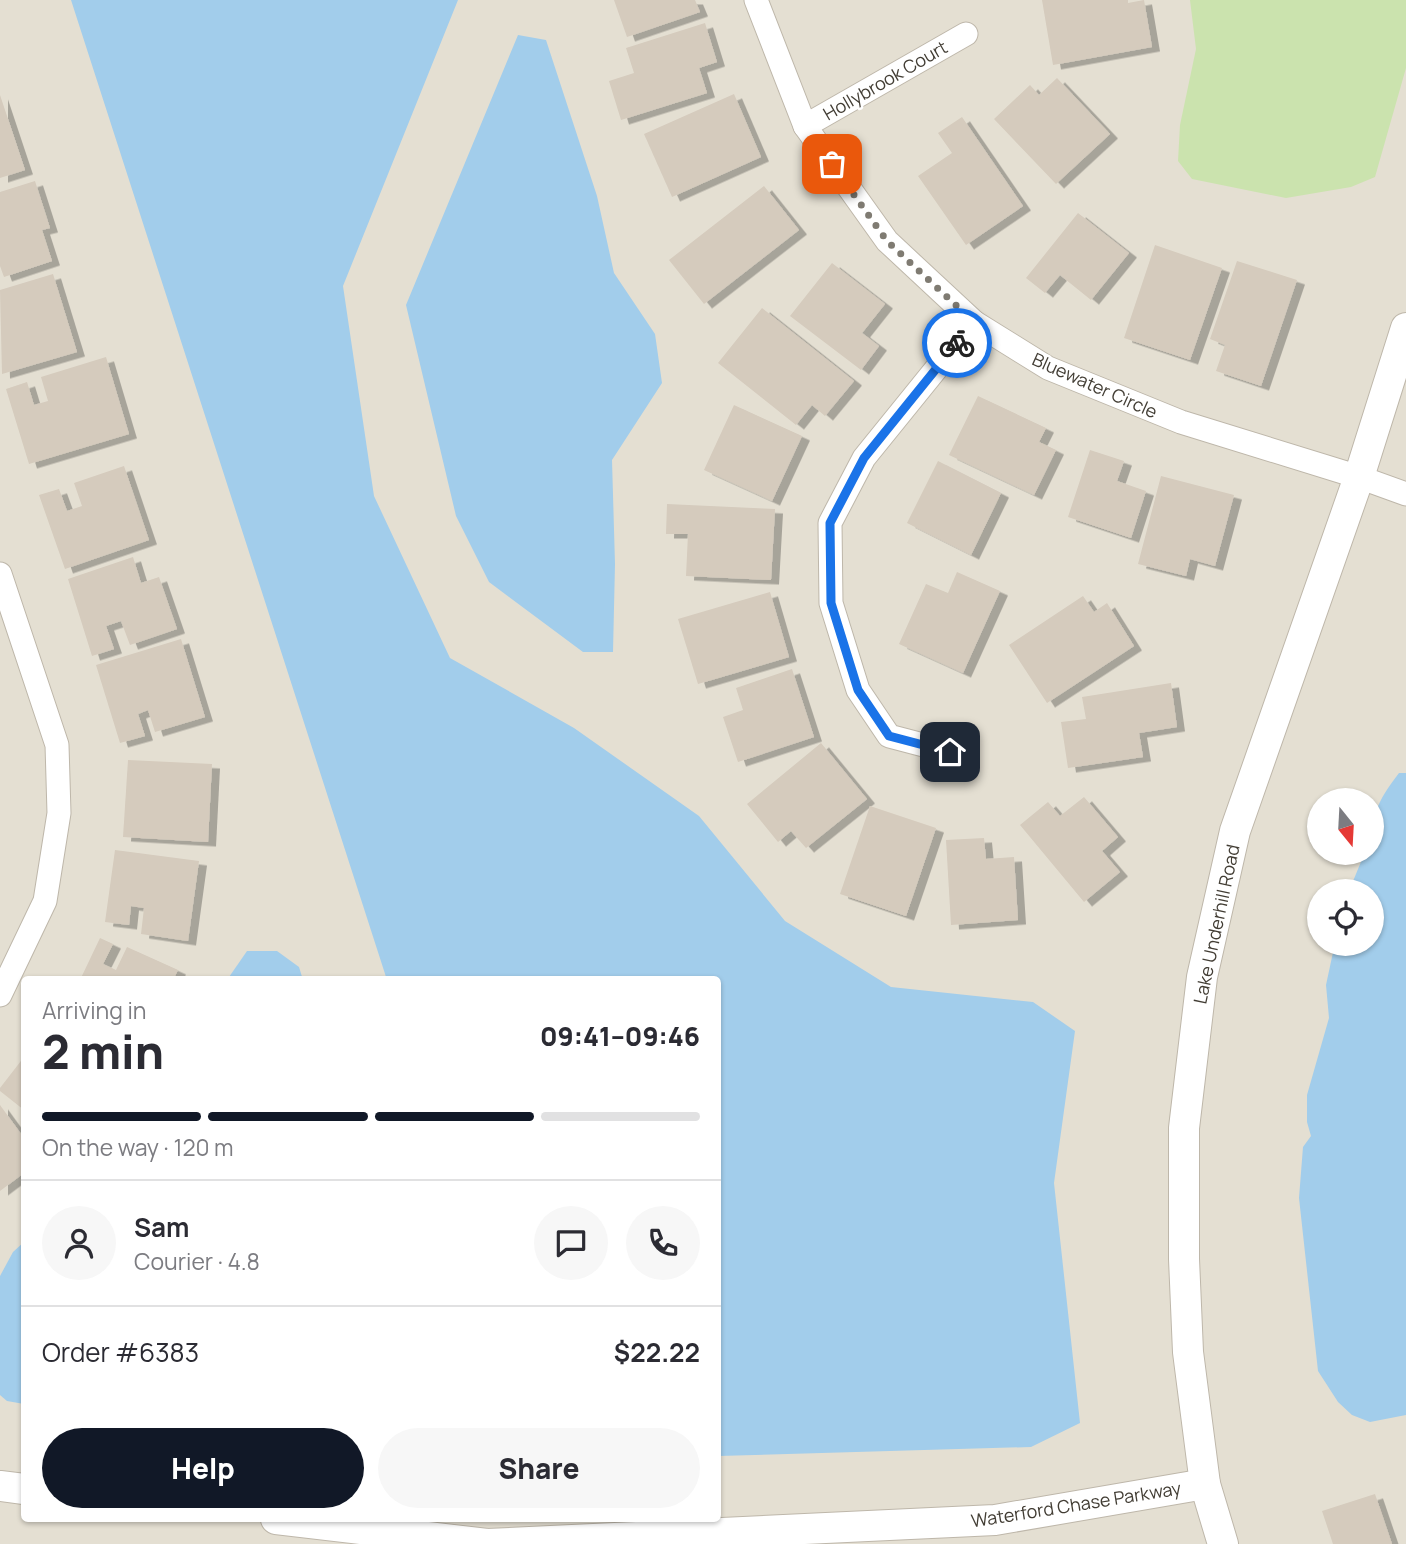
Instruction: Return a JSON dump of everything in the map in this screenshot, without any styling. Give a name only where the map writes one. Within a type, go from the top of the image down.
[{"type":"street","name":"Bluewater Circle","points":[[756,0],[805,126],[887,241],[974,322],[1048,368],[1181,422],[1406,494]]},
{"type":"street","name":"Hollybrook Court","points":[[805,126],[966,34]]},
{"type":"street","points":[[950,752],[889,736],[858,690],[831,603],[830,523],[864,458],[974,322]]},
{"type":"street","name":"Lake Underhill Road","points":[[1223,1544],[1205,1484],[1188,1352],[1184,1259],[1184,1128],[1202,977],[1235,831],[1359,477],[1406,328]]},
{"type":"street","points":[[0,575],[57,745],[59,813],[45,901],[0,995]]},
{"type":"street","name":"Waterford Chase Parkway","points":[[301,1522],[487,1544],[995,1520],[1205,1484]]},
{"type":"street","points":[[0,1486],[21,1489]]},
{"type":"shaded area","points":[[0,0],[1406,0],[1406,1544],[0,1544]]},
{"type":"green space","points":[[1190,0],[1406,0],[1406,68],[1375,177],[1351,187],[1286,198],[1192,179],[1178,161],[1180,125],[1196,49]]},
{"type":"water","points":[[71,0],[458,0],[343,286],[374,496],[450,658],[574,728],[699,816],[785,921],[891,987],[1033,1002],[1075,1031],[1054,1183],[1080,1423],[1031,1447],[721,1456],[721,976],[386,976]]},
{"type":"water","points":[[518,35],[546,40],[597,196],[614,273],[655,334],[662,383],[612,460],[615,564],[613,652],[583,652],[489,582],[456,516],[406,305]]},
{"type":"water","points":[[1399,773],[1406,773],[1406,1415],[1370,1422],[1352,1415],[1338,1402],[1318,1371],[1299,1198],[1303,1147],[1311,1136],[1307,1122],[1307,1095],[1329,1018],[1326,985],[1332,956],[1384,956],[1384,879],[1354,879],[1360,865],[1384,865],[1385,793]]},
{"type":"water","points":[[247,951],[277,951],[299,967],[302,976],[230,976]]},
{"type":"water","points":[[21,1245],[21,1403],[7,1401],[0,1395],[0,1276],[13,1252]]},
{"type":"building","points":[[614,0],[695,0],[700,12],[627,37]]},
{"type":"building","points":[[1042,0],[1128,0],[1128,3],[1144,0],[1152,47],[1053,65]]},
{"type":"building","points":[[705,23],[717,62],[699,68],[707,93],[621,120],[609,81],[634,73],[626,48]]},
{"type":"building","points":[[1057,78],[1110,134],[1056,184],[994,119],[1030,85],[1039,95]]},
{"type":"building","points":[[734,94],[761,157],[672,197],[644,134]]},
{"type":"building","points":[[0,95],[25,170],[0,178]]},
{"type":"building","points":[[962,117],[1023,206],[966,245],[918,176],[952,153],[938,133]]},
{"type":"building","points":[[35,181],[50,228],[42,230],[52,261],[4,277],[0,266],[0,192]]},
{"type":"building","points":[[764,186],[799,230],[704,304],[669,260]]},
{"type":"building","points":[[1078,213],[1129,253],[1091,300],[1060,275],[1045,293],[1026,278]]},
{"type":"building","points":[[1155,245],[1222,268],[1190,360],[1124,338]]},
{"type":"building","points":[[1237,261],[1297,280],[1261,386],[1216,371],[1225,345],[1210,339]]},
{"type":"building","points":[[832,263],[885,304],[862,333],[879,346],[861,370],[790,316]]},
{"type":"building","points":[[53,274],[77,352],[2,374],[0,290]]},
{"type":"building","points":[[762,308],[854,381],[825,416],[812,405],[796,425],[718,363]]},
{"type":"building","points":[[106,357],[129,434],[29,464],[6,389],[27,382],[34,405],[48,401],[41,377]]},
{"type":"building","points":[[978,396],[1046,428],[1039,442],[1056,450],[1034,495],[949,455]]},
{"type":"building","points":[[734,405],[802,436],[772,501],[704,470]]},
{"type":"building","points":[[1090,450],[1124,461],[1117,481],[1146,491],[1131,538],[1068,517]]},
{"type":"building","points":[[938,461],[1001,493],[971,555],[907,523]]},
{"type":"building","points":[[124,466],[149,540],[65,569],[39,495],[59,489],[67,511],[82,506],[74,483]]},
{"type":"building","points":[[1161,476],[1234,495],[1215,566],[1190,559],[1186,576],[1138,564]]},
{"type":"building","points":[[667,504],[775,509],[771,580],[686,576],[688,534],[666,534]]},
{"type":"building","points":[[133,557],[141,583],[159,577],[177,629],[130,645],[121,621],[106,626],[114,649],[92,656],[68,579]]},
{"type":"building","points":[[957,572],[1000,591],[963,673],[899,644],[926,584],[948,593]]},
{"type":"building","points":[[770,592],[789,657],[698,684],[678,619]]},
{"type":"building","points":[[1083,596],[1094,612],[1107,603],[1134,646],[1047,703],[1009,645]]},
{"type":"building","points":[[181,639],[205,717],[155,732],[148,710],[138,714],[145,736],[120,743],[96,665]]},
{"type":"building","points":[[792,669],[814,737],[738,762],[723,717],[743,710],[736,688]]},
{"type":"building","points":[[1171,683],[1177,727],[1139,733],[1143,757],[1068,768],[1061,722],[1086,719],[1082,697]]},
{"type":"building","points":[[821,743],[867,799],[806,848],[791,831],[778,842],[747,804]]},
{"type":"building","points":[[128,760],[212,764],[208,842],[123,837]]},
{"type":"building","points":[[1084,797],[1118,837],[1102,851],[1120,872],[1084,902],[1020,825],[1048,802],[1060,816]]},
{"type":"building","points":[[870,806],[936,828],[906,916],[840,894]]},
{"type":"building","points":[[984,838],[986,859],[1014,857],[1018,920],[951,925],[946,840]]},
{"type":"building","points":[[115,850],[199,861],[188,941],[141,934],[144,908],[131,906],[129,925],[105,922]]},
{"type":"building","points":[[100,938],[113,944],[103,964],[116,970],[127,947],[178,970],[175,976],[82,976]]},
{"type":"building","points":[[21,1061],[21,1108],[0,1091]]},
{"type":"building","points":[[0,1105],[21,1134],[21,1175],[0,1191]]},
{"type":"building","points":[[1375,1494],[1392,1544],[1333,1544],[1322,1511]]},
{"type":"way so far","points":[[832,164],[887,241],[974,322],[957,343]]},
{"type":"route","points":[[950,752],[889,736],[858,690],[831,603],[830,523],[864,458],[957,343]]}]
